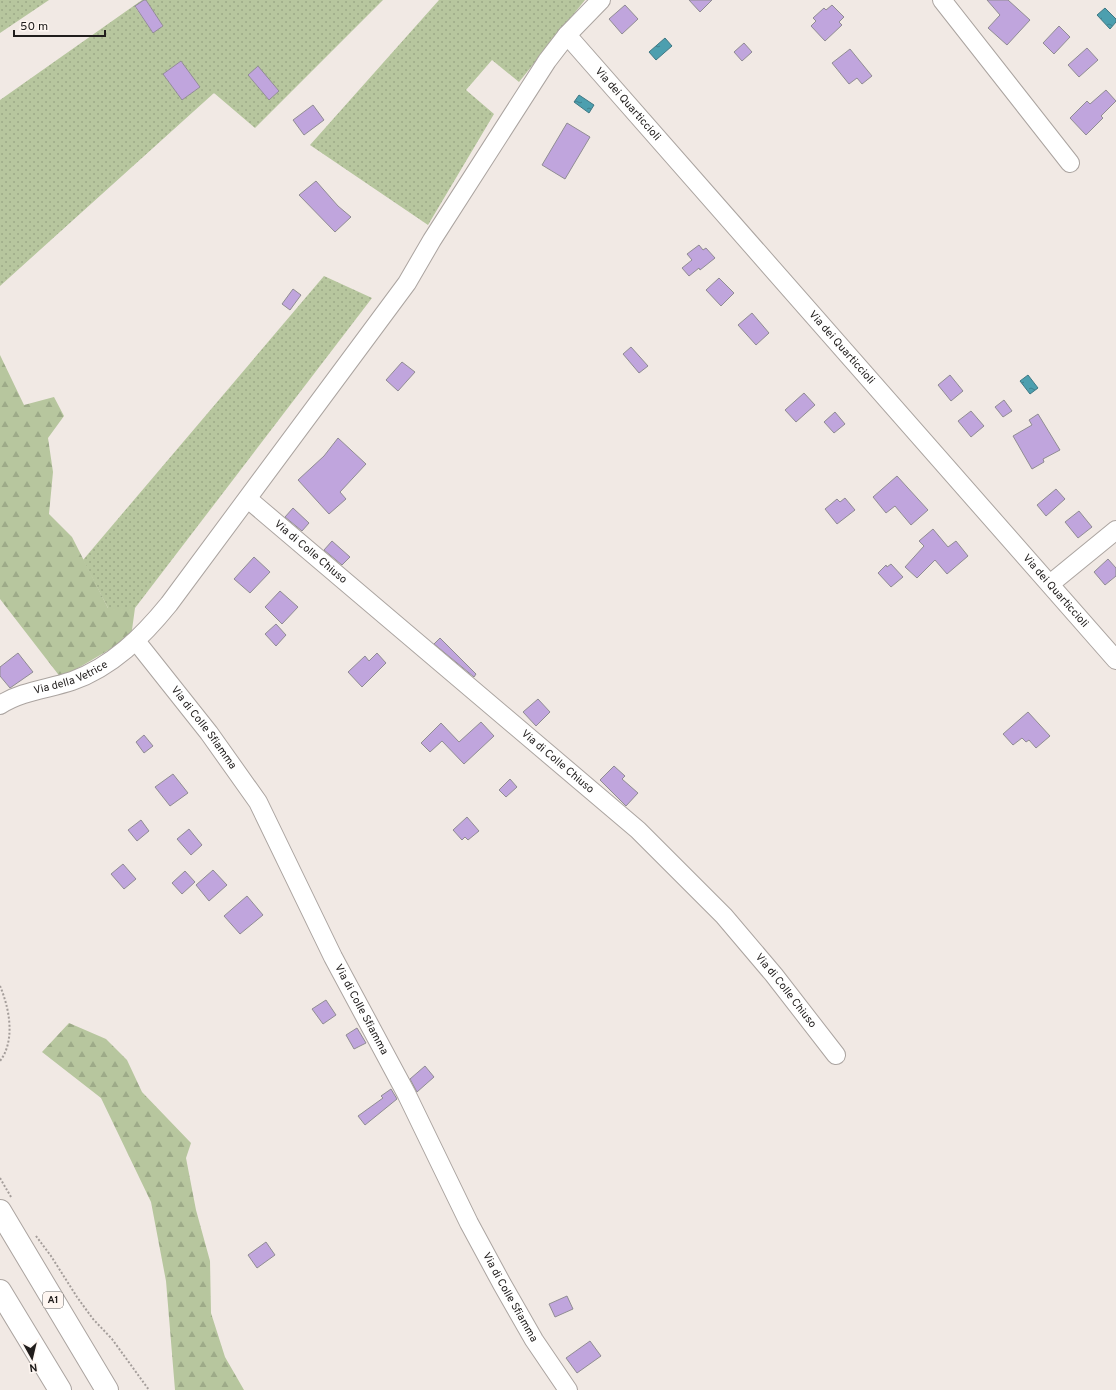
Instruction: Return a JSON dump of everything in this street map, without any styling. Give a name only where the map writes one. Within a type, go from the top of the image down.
[{"type":"highway","name":"A1","points":[[7,1207],[107,1390]]},
{"type":"highway","points":[[0,1291],[60,1390]]},
{"type":"street","name":"Via della Vetrice","points":[[0,705],[18,696],[84,676],[103,665],[136,641],[170,604],[407,283],[432,240],[552,53],[567,35],[601,0]]},
{"type":"street","points":[[942,0],[1070,163]]},
{"type":"street","name":"Via dei Quarticcioli","points":[[567,35],[1116,660]]},
{"type":"street","name":"Via di Colle Chiuso","points":[[248,499],[638,830],[724,916],[774,975],[836,1055]]},
{"type":"street","points":[[1050,584],[1116,530]]},
{"type":"street","name":"Via di Colle Sfiamma","points":[[136,641],[209,733],[258,802],[332,957],[406,1093],[469,1223],[502,1284],[531,1333],[568,1390]]},
{"type":"path","points":[[0,986],[9,1009],[9,1023],[7,1042],[3,1056],[0,1060]]},
{"type":"path","points":[[0,1178],[7,1207]]},
{"type":"path","points":[[34,1233],[89,1314],[112,1339],[149,1390]]},
{"type":"green space","points":[[0,0],[49,0],[0,33]]},
{"type":"green space","points":[[142,0],[144,0],[135,7],[153,33],[163,26],[146,0],[383,0],[255,128],[214,93],[0,286],[0,100]],"holes":[[[181,61],[200,87],[182,100],[163,74]],[[258,67],[279,91],[269,100],[248,75]]]},
{"type":"green space","points":[[439,0],[585,0],[519,82],[492,60],[466,90],[494,114],[428,225],[310,145]]},
{"type":"green space","points":[[324,276],[372,298],[135,608],[108,608],[83,560]]},
{"type":"green space","points":[[0,355],[24,405],[54,397],[64,416],[48,438],[53,472],[49,514],[72,537],[108,608],[135,608],[131,637],[61,678],[0,599]]},
{"type":"green space","points":[[69,1023],[106,1039],[127,1060],[142,1092],[191,1143],[186,1158],[196,1210],[210,1261],[211,1313],[225,1357],[244,1390],[175,1390],[166,1281],[151,1202],[101,1098],[42,1052]]},
{"type":"water","points":[[1105,8],[1116,19],[1116,22],[1110,29],[1097,15]]},
{"type":"water","points":[[665,38],[672,46],[656,60],[649,52]]},
{"type":"water","points":[[579,95],[594,105],[589,113],[574,102]]},
{"type":"water","points":[[1028,375],[1038,388],[1030,394],[1020,381]]},
{"type":"building","points":[[146,0],[163,26],[153,33],[135,6]]},
{"type":"building","points":[[689,0],[712,0],[700,12]]},
{"type":"building","points":[[987,0],[1008,0],[1030,20],[1007,45],[988,28],[1000,15]]},
{"type":"building","points":[[625,5],[638,19],[622,34],[609,19]]},
{"type":"building","points":[[832,5],[844,17],[839,22],[842,25],[825,41],[811,26],[816,21],[813,18],[824,8],[826,10]]},
{"type":"building","points":[[1059,26],[1070,37],[1054,54],[1043,43]]},
{"type":"building","points":[[744,43],[752,52],[742,61],[734,52]]},
{"type":"building","points":[[1087,48],[1098,60],[1079,77],[1068,65]]},
{"type":"building","points":[[850,49],[872,76],[862,84],[857,78],[849,84],[832,63]]},
{"type":"building","points":[[181,61],[200,87],[182,100],[163,74]]},
{"type":"building","points":[[258,66],[279,91],[269,100],[248,75]]},
{"type":"building","points":[[1106,90],[1116,101],[1101,116],[1103,118],[1086,135],[1070,118],[1087,101],[1090,104]]},
{"type":"building","points":[[313,105],[324,120],[304,135],[293,120]]},
{"type":"building","points":[[567,123],[590,137],[565,179],[542,165]]},
{"type":"building","points":[[316,181],[338,206],[351,217],[335,232],[299,195]]},
{"type":"building","points":[[699,245],[703,250],[706,248],[715,258],[700,270],[699,268],[689,276],[682,268],[692,260],[687,254]]},
{"type":"building","points":[[719,278],[734,293],[721,306],[706,290]]},
{"type":"building","points":[[293,289],[301,295],[290,310],[282,304]]},
{"type":"building","points":[[752,313],[769,333],[756,345],[738,325]]},
{"type":"building","points":[[631,347],[648,366],[639,373],[623,354]]},
{"type":"building","points":[[402,362],[415,372],[398,391],[386,380]]},
{"type":"building","points":[[950,375],[963,391],[951,401],[938,385]]},
{"type":"building","points":[[804,393],[815,405],[796,422],[785,410]]},
{"type":"building","points":[[1004,400],[1012,411],[1003,417],[995,407]]},
{"type":"building","points":[[971,411],[984,426],[971,437],[958,421]]},
{"type":"building","points":[[835,412],[845,424],[834,433],[824,422]]},
{"type":"building","points":[[1038,414],[1060,450],[1043,459],[1044,462],[1032,469],[1013,436],[1032,425],[1029,420]]},
{"type":"building","points":[[338,438],[366,464],[340,492],[346,499],[329,514],[298,480],[324,456]]},
{"type":"building","points":[[897,476],[928,510],[911,525],[895,506],[886,513],[873,497]]},
{"type":"building","points":[[1056,489],[1065,499],[1046,516],[1037,505]]},
{"type":"building","points":[[845,498],[855,510],[837,524],[825,509],[837,499],[840,502]]},
{"type":"building","points":[[293,508],[309,523],[302,531],[285,517]]},
{"type":"building","points":[[1079,511],[1092,527],[1078,538],[1065,522]]},
{"type":"building","points":[[933,529],[948,547],[956,541],[968,556],[947,574],[935,560],[917,578],[905,567],[924,546],[919,541]]},
{"type":"building","points":[[332,541],[350,557],[342,565],[324,550]]},
{"type":"building","points":[[254,557],[270,572],[250,593],[234,579]]},
{"type":"building","points":[[1108,559],[1116,568],[1116,576],[1105,585],[1094,572]]},
{"type":"building","points":[[891,564],[903,577],[891,587],[878,573],[886,565],[887,567]]},
{"type":"building","points":[[280,591],[298,607],[282,624],[265,607]]},
{"type":"building","points":[[276,624],[286,635],[276,646],[265,634]]},
{"type":"building","points":[[440,638],[476,674],[474,677],[434,644]]},
{"type":"building","points":[[18,653],[33,672],[10,688],[0,676],[0,667]]},
{"type":"building","points":[[377,653],[386,663],[362,687],[348,672],[365,656],[369,661]]},
{"type":"building","points":[[538,699],[550,712],[536,726],[523,712]]},
{"type":"building","points":[[1028,712],[1050,736],[1036,748],[1029,740],[1026,742],[1022,738],[1013,745],[1003,734]]},
{"type":"building","points":[[481,722],[494,736],[464,764],[442,741],[430,752],[421,743],[441,723],[459,742]]},
{"type":"building","points":[[144,735],[153,746],[144,753],[136,742]]},
{"type":"building","points":[[614,766],[625,776],[622,779],[638,793],[626,806],[600,780]]},
{"type":"building","points":[[173,774],[188,793],[170,806],[155,787]]},
{"type":"building","points":[[510,779],[517,787],[506,797],[499,790]]},
{"type":"building","points":[[467,817],[479,831],[468,840],[465,837],[462,840],[453,830]]},
{"type":"building","points":[[141,820],[149,831],[137,841],[128,830]]},
{"type":"building","points":[[189,829],[202,845],[191,855],[177,839]]},
{"type":"building","points":[[123,864],[136,879],[124,889],[111,874]]},
{"type":"building","points":[[213,870],[227,885],[209,901],[196,885]]},
{"type":"building","points":[[185,871],[195,882],[182,894],[172,883]]},
{"type":"building","points":[[247,896],[263,915],[240,934],[224,916]]},
{"type":"building","points":[[326,1000],[336,1015],[323,1024],[312,1009]]},
{"type":"building","points":[[357,1028],[366,1043],[354,1049],[346,1035]]},
{"type":"building","points":[[425,1066],[434,1077],[417,1092],[410,1079]]},
{"type":"building","points":[[391,1089],[397,1099],[365,1125],[358,1116],[383,1098],[381,1096]]},
{"type":"building","points":[[266,1242],[275,1255],[257,1268],[248,1255]]},
{"type":"building","points":[[567,1296],[573,1309],[555,1317],[549,1304]]},
{"type":"building","points":[[590,1341],[601,1356],[577,1373],[566,1358]]}]
